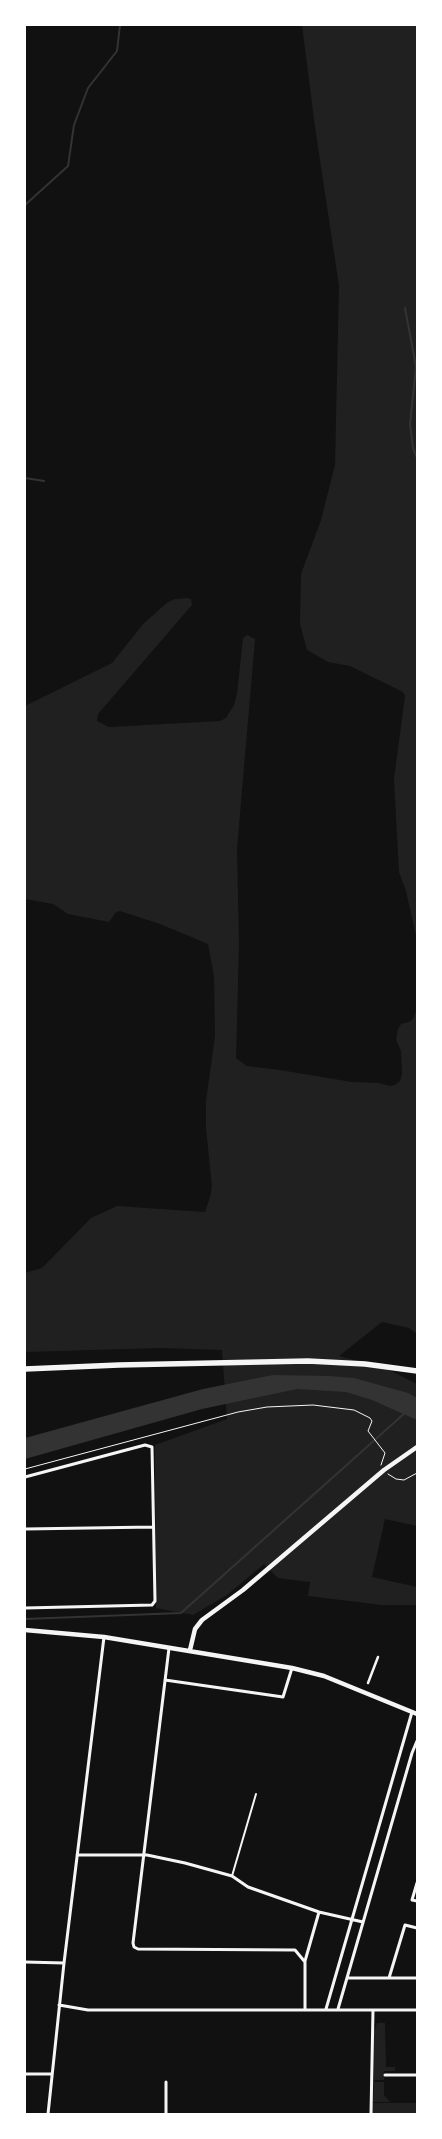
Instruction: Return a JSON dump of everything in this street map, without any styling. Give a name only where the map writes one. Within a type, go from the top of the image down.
[{"type":"main road","points":[[25,1369],[288,1361],[366,1364],[417,1371]]},
{"type":"street","points":[[25,1477],[145,1444],[152,1447],[155,1601],[152,1605],[25,1608]]},
{"type":"street","points":[[190,1650],[195,1629],[202,1620],[244,1590],[384,1470],[417,1447]]},
{"type":"street","points":[[25,1529],[154,1528]]},
{"type":"street","points":[[25,1630],[104,1637],[292,1668],[324,1676],[414,1713],[326,2009]]},
{"type":"street","points":[[48,2114],[59,2004],[104,1637]]},
{"type":"street","points":[[169,1647],[143,1855],[134,1947],[138,1949],[290,1949],[300,1954],[305,1962]]},
{"type":"street","points":[[368,1683],[378,1657]]},
{"type":"street","points":[[164,1680],[283,1697],[292,1668]]},
{"type":"street","points":[[338,2009],[417,1741]]},
{"type":"street","points":[[77,1855],[143,1855],[206,1869],[232,1876],[248,1887],[319,1912],[363,1922]]},
{"type":"street","points":[[417,1883],[412,1900],[417,1901]]},
{"type":"street","points":[[305,2010],[305,1962],[319,1912]]},
{"type":"street","points":[[390,1978],[405,1925],[417,1928]]},
{"type":"street","points":[[25,1962],[64,1963]]},
{"type":"street","points":[[347,1978],[417,1978]]},
{"type":"street","points":[[59,2004],[88,2010],[417,2010]]},
{"type":"street","points":[[372,2114],[373,2010]]},
{"type":"street","points":[[25,2074],[51,2074]]},
{"type":"street","points":[[385,2075],[417,2075]]},
{"type":"street","points":[[166,2082],[166,2114]]},
{"type":"lane","points":[[232,1876],[256,1794]]},
{"type":"path","points":[[25,1469],[238,1412],[267,1407],[313,1405],[357,1411],[371,1419],[368,1430],[386,1454],[381,1462],[382,1467]]},
{"type":"path","points":[[387,1473],[396,1479],[404,1480],[417,1473]]},
{"type":"shaded area","points":[[302,25],[417,25],[417,940],[406,891],[399,872],[394,779],[405,696],[403,692],[350,666],[328,662],[307,650],[300,624],[301,574],[321,520],[335,465],[339,286]]},
{"type":"shaded area","points":[[175,599],[191,599],[192,605],[98,714],[97,721],[109,727],[220,721],[226,718],[234,705],[237,694],[243,638],[247,635],[255,639],[237,849],[239,944],[236,1058],[247,1066],[352,1082],[395,1085],[400,1081],[402,1074],[401,1051],[396,1040],[398,1029],[401,1024],[413,1019],[417,1008],[417,1334],[409,1328],[382,1322],[339,1356],[389,1370],[417,1384],[417,1526],[385,1519],[372,1577],[417,1587],[417,1605],[382,1605],[308,1596],[310,1582],[278,1578],[264,1564],[227,1595],[193,1615],[156,1608],[155,1445],[227,1419],[222,1350],[159,1348],[25,1352],[25,1273],[42,1268],[91,1218],[117,1206],[205,1212],[210,1197],[212,1187],[206,1128],[206,1101],[215,1036],[214,976],[208,944],[160,924],[120,911],[116,912],[109,922],[68,914],[53,904],[25,899],[25,706],[112,663],[144,623],[168,602]]},
{"type":"shaded area","points":[[273,1375],[354,1378],[408,1393],[417,1398],[417,1420],[372,1400],[346,1392],[297,1389],[202,1409],[25,1459],[25,1438],[203,1389]]},
{"type":"shaded area","points":[[377,2023],[385,2023],[386,2067],[395,2067],[395,2071],[384,2071],[384,2080],[374,2080],[374,2032]]},
{"type":"shaded area","points":[[374,2082],[384,2082],[384,2095],[390,2102],[373,2102]]},
{"type":"shaded area","points":[[372,2103],[417,2103],[417,2114],[371,2114]]},
{"type":"waterway","points":[[25,205],[68,166],[74,125],[88,88],[117,51],[120,25]]},
{"type":"waterway","points":[[405,308],[416,367],[410,424],[413,448],[417,458]]},
{"type":"waterway","points":[[25,478],[44,481]]},
{"type":"waterway","points":[[25,1619],[181,1613],[406,1412]]}]
